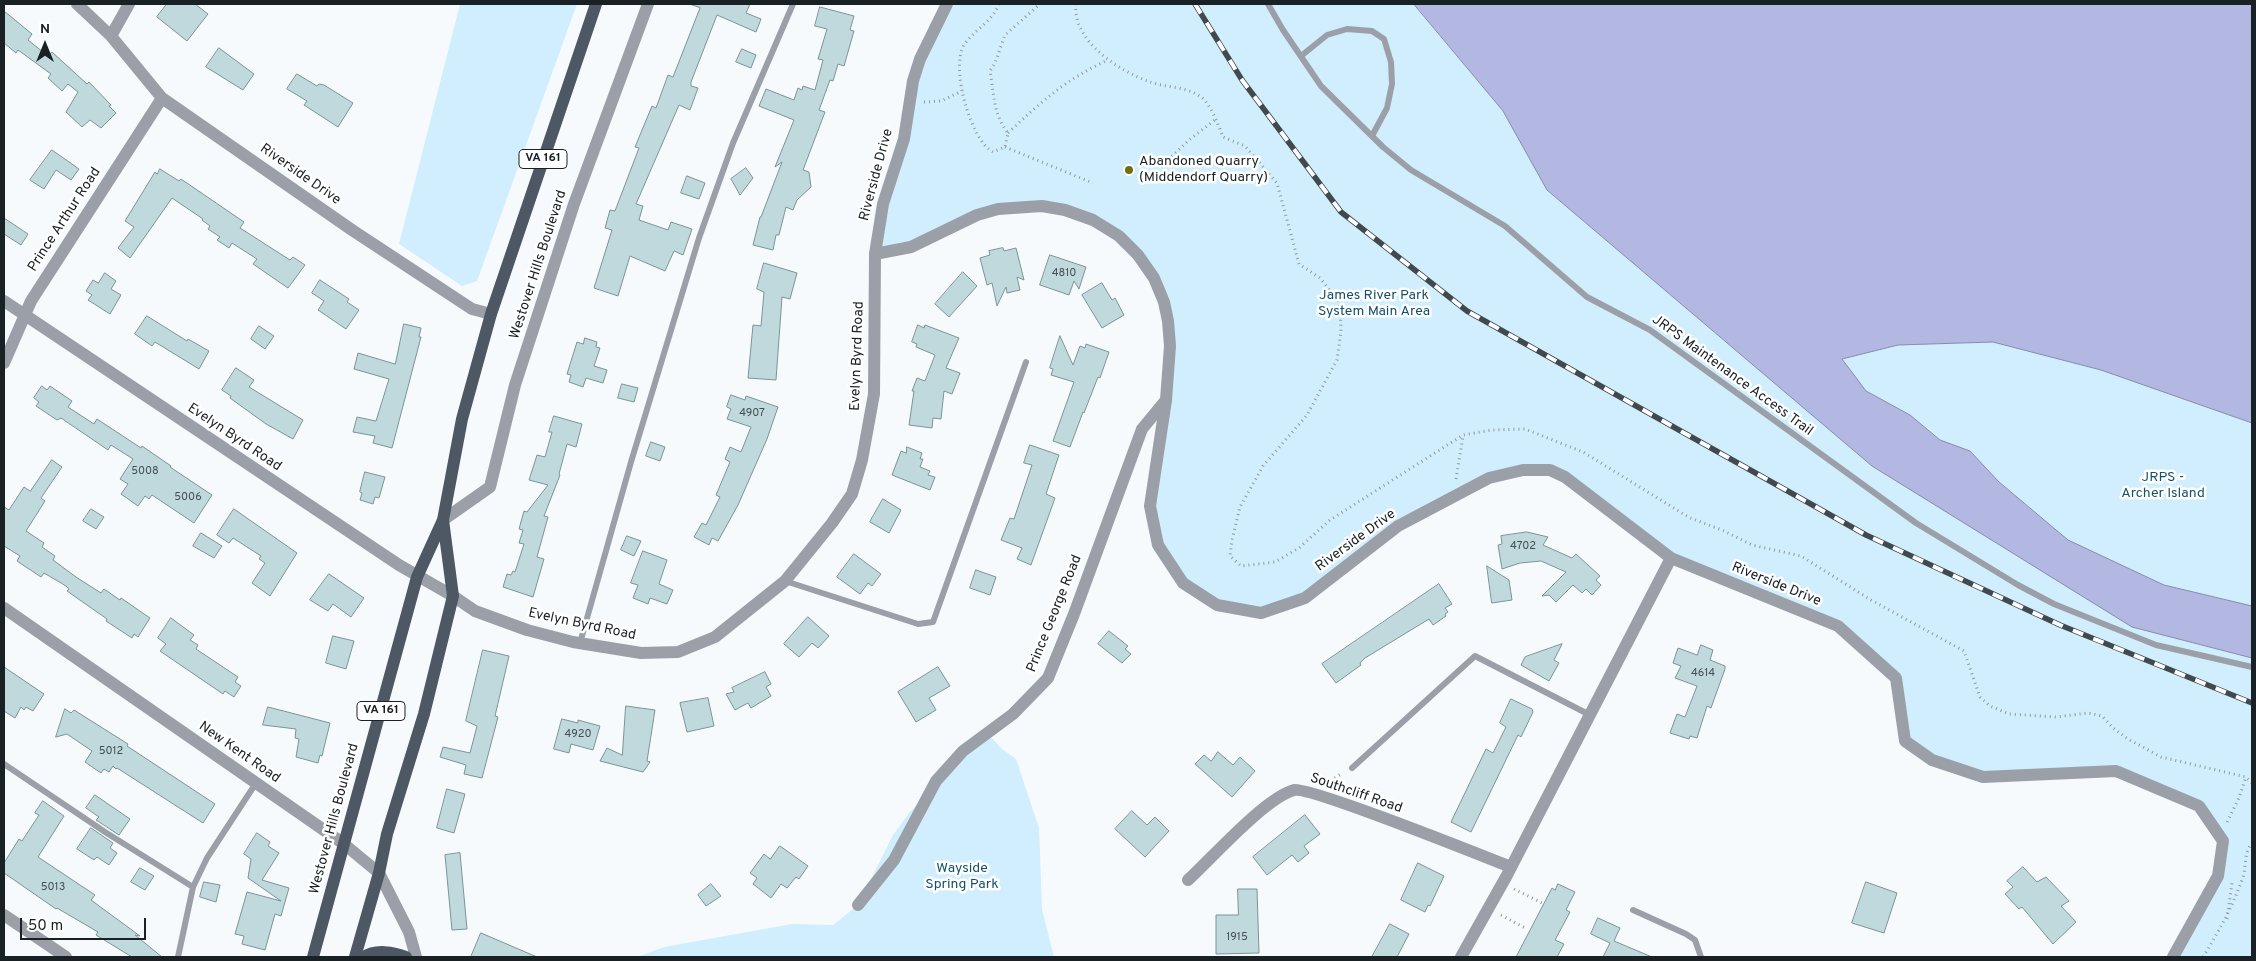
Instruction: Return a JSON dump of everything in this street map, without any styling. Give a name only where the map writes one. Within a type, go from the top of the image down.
[{"type":"main road","name":"Westover Hills Boulevard","points":[[313,957],[417,577],[443,520],[462,419],[491,314],[596,4]]},
{"type":"main road","name":"Westover Hills Boulevard","points":[[355,957],[379,873],[387,834],[424,714],[453,596],[443,520]]},
{"type":"main road","points":[[364,957],[368,954],[388,952],[406,957]]},
{"type":"street","name":"Riverside Drive","points":[[77,4],[112,36],[162,98],[352,230],[472,309],[491,314]]},
{"type":"street","points":[[112,36],[129,4]]},
{"type":"street","name":"Westover Hills Boulevard","points":[[443,520],[490,487],[515,385],[574,204],[648,4]]},
{"type":"street","name":"Riverside Drive","points":[[947,4],[920,59],[909,104],[904,139],[883,204],[875,254],[911,247],[977,215],[998,209],[1042,206],[1065,210],[1093,220],[1118,236],[1138,255],[1154,278],[1168,321],[1169,367],[1166,400],[1150,506],[1158,545],[1184,582],[1217,605],[1261,613],[1304,598],[1398,526],[1489,478],[1523,470],[1550,470],[1565,477],[1671,558],[1838,626],[1896,678],[1905,741],[1932,760],[1983,777],[2116,771],[2199,806],[2223,840],[2218,876],[2173,957]]},
{"type":"street","name":"Prince Arthur Road","points":[[4,363],[24,314],[31,302],[162,98]]},
{"type":"street","name":"Evelyn Byrd Road","points":[[4,301],[417,577],[453,596],[474,611],[518,627],[580,643],[641,653],[678,652],[715,637],[785,581],[832,523],[852,494],[862,460],[874,394],[875,254]]},
{"type":"street","name":"Prince George Road","points":[[858,905],[894,860],[936,782],[963,751],[1013,714],[1048,678],[1074,614],[1142,429],[1166,400]]},
{"type":"street","points":[[1461,957],[1511,867],[1671,558]]},
{"type":"street","name":"New Kent Road","points":[[4,608],[344,844],[379,873],[408,932],[416,957]]},
{"type":"street","name":"Southcliff Road","points":[[1188,880],[1274,798],[1296,789],[1349,806],[1511,867]]},
{"type":"street","points":[[4,915],[66,957]]},
{"type":"lane","points":[[580,643],[631,462],[699,238],[733,143],[793,4]]},
{"type":"lane","name":"JRPS Maintenance Access Trail","points":[[1268,4],[1321,86],[1372,136],[1411,170],[1505,226],[1587,297],[1650,330],[1808,447],[1916,523],[1957,549],[2054,604],[2156,645],[2252,667]]},
{"type":"lane","points":[[1300,56],[1327,35],[1347,28],[1372,31],[1384,39],[1391,62],[1392,84],[1387,108],[1372,136]]},
{"type":"lane","points":[[785,581],[918,624],[933,622],[1026,362]]},
{"type":"lane","points":[[1352,768],[1475,656],[1590,715]]},
{"type":"lane","points":[[4,764],[104,832],[193,887]]},
{"type":"lane","points":[[178,957],[193,887],[212,850],[256,783]]},
{"type":"lane","points":[[1633,910],[1695,940],[1701,957]]},
{"type":"path","points":[[999,4],[964,45],[960,59],[962,91],[985,148],[993,152],[1005,147],[1093,183]]},
{"type":"path","points":[[1008,133],[1001,124],[992,99],[990,71],[995,63],[1005,35],[1040,4]]},
{"type":"path","points":[[1076,4],[1080,28],[1089,42],[1108,60],[1150,82],[1183,89],[1202,97],[1216,119],[1223,137],[1245,146],[1276,183],[1299,264],[1320,278],[1340,303],[1341,322],[1337,360],[1307,415],[1263,466],[1240,507],[1230,556],[1241,566]]},
{"type":"path","points":[[1005,147],[1008,133],[1058,88],[1086,70],[1108,60]]},
{"type":"path","points":[[909,104],[942,100],[962,91]]},
{"type":"path","points":[[1161,167],[1189,140],[1216,119]]},
{"type":"path","points":[[1456,496],[1456,473],[1464,435]]},
{"type":"path","points":[[1309,793],[1352,768]]},
{"type":"path","points":[[2202,957],[2227,919],[2244,877],[2247,849],[2252,843]]},
{"type":"path","points":[[1518,890],[1544,904]]},
{"type":"path","points":[[1504,916],[1527,929]]},
{"type":"green space","points":[[460,4],[577,4],[477,281],[462,286],[399,244]]},
{"type":"green space","name":"James River Park System Main Area","points":[[947,4],[1414,4],[1503,111],[1547,190],[1872,466],[2132,627],[2252,658],[2252,957],[2173,957],[2218,876],[2223,841],[2199,806],[2116,771],[1983,777],[1905,741],[1896,678],[1838,626],[1671,558],[1550,470],[1489,478],[1398,526],[1305,598],[1261,613],[1217,605],[1183,583],[1158,545],[1150,506],[1170,346],[1154,278],[1093,220],[1017,207],[875,254],[909,104]]},
{"type":"green space","name":"JRPS - Archer Island","points":[[1993,342],[2101,370],[2252,423],[2252,606],[2164,585],[2068,540],[1999,482],[1970,451],[1940,440],[1910,415],[1866,391],[1842,359],[1898,345]]},
{"type":"green space","name":"Wayside Spring Park","points":[[987,733],[1002,749],[1016,759],[1039,828],[1042,909],[1054,957],[637,957],[664,947],[792,924],[833,925],[858,905],[893,835],[909,813]]},
{"type":"water","points":[[1414,4],[2252,4],[2252,423],[2101,370],[1993,342],[1898,345],[1842,359],[1866,391],[1910,415],[1940,440],[1970,451],[1999,482],[2068,540],[2164,585],[2252,606],[2252,658],[2132,627],[1872,466],[1547,190],[1503,111]]},
{"type":"building","points":[[167,4],[195,4],[208,14],[187,41],[157,17]]},
{"type":"building","points":[[690,4],[750,4],[746,13],[761,19],[756,32],[717,15],[691,82],[691,86],[698,88],[690,110],[679,105],[636,204],[643,206],[639,220],[668,230],[671,222],[692,229],[683,255],[674,251],[665,271],[630,256],[618,296],[594,288],[612,230],[605,228],[610,210],[615,211],[639,148],[635,147],[652,106],[656,108],[668,75],[673,77],[700,8]]},
{"type":"building","points":[[820,7],[854,16],[850,30],[854,31],[844,66],[838,64],[833,81],[830,80],[819,110],[825,112],[803,170],[809,172],[811,187],[797,200],[793,210],[786,207],[773,250],[753,245],[760,217],[782,162],[775,167],[794,120],[759,106],[766,89],[794,100],[798,88],[802,90],[803,86],[815,90],[823,60],[818,59],[827,29],[815,26]]},
{"type":"building","points":[[4,11],[32,34],[28,40],[48,56],[52,52],[87,84],[89,82],[111,105],[109,106],[116,113],[101,128],[90,120],[82,127],[66,112],[78,92],[68,84],[62,91],[48,78],[51,74],[18,50],[16,53],[4,43]]},
{"type":"building","points":[[219,48],[254,74],[243,90],[206,67]]},
{"type":"building","points":[[742,49],[756,55],[751,68],[736,62]]},
{"type":"building","points":[[297,74],[317,86],[319,84],[324,85],[353,103],[338,127],[304,105],[307,101],[287,89]]},
{"type":"building","points":[[52,150],[79,169],[71,180],[56,170],[44,189],[30,180]]},
{"type":"building","points":[[746,168],[753,178],[740,195],[731,179]]},
{"type":"building","points":[[160,169],[179,181],[181,179],[244,222],[240,228],[290,260],[293,257],[305,265],[288,288],[253,264],[257,259],[232,243],[229,248],[217,240],[220,237],[208,229],[210,226],[203,219],[172,198],[130,258],[118,248],[134,227],[125,221],[155,172],[157,174]]},
{"type":"building","points":[[687,176],[705,183],[699,199],[681,193]]},
{"type":"building","points":[[4,218],[28,234],[21,245],[4,234]]},
{"type":"building","points":[[1003,248],[1004,251],[1016,248],[1024,280],[1017,277],[1020,290],[1007,293],[1006,287],[997,306],[992,283],[987,285],[980,258],[990,255],[989,251]]},
{"type":"building","points":[[1050,255],[1086,267],[1079,289],[1074,281],[1069,295],[1040,285]]},
{"type":"building","points":[[764,263],[797,273],[790,299],[782,297],[776,380],[748,378],[753,325],[761,326],[764,292],[757,289]]},
{"type":"building","points":[[963,272],[977,286],[949,317],[935,304]]},
{"type":"building","points":[[105,273],[116,281],[111,289],[121,295],[110,314],[88,300],[92,295],[86,291],[93,280],[98,283]]},
{"type":"building","points":[[320,280],[349,299],[347,302],[359,310],[346,329],[318,310],[324,301],[312,293]]},
{"type":"building","points":[[1102,283],[1112,300],[1115,298],[1124,315],[1102,328],[1082,295]]},
{"type":"building","points":[[147,316],[187,341],[188,339],[209,351],[199,369],[155,342],[152,346],[135,334]]},
{"type":"building","points":[[404,324],[421,328],[419,337],[421,337],[392,448],[373,443],[375,436],[353,432],[357,417],[376,421],[389,379],[354,369],[358,353],[395,364]]},
{"type":"building","points":[[918,325],[924,328],[925,325],[959,338],[946,368],[960,373],[952,394],[944,391],[941,419],[933,418],[932,428],[909,425],[914,391],[912,391],[917,378],[925,381],[935,355],[916,347],[917,344],[912,342]]},
{"type":"building","points":[[259,326],[274,336],[265,349],[251,339]]},
{"type":"building","points":[[1060,336],[1073,365],[1080,346],[1085,348],[1086,344],[1109,352],[1100,378],[1098,377],[1070,447],[1053,441],[1074,382],[1051,375],[1053,369],[1050,368]]},
{"type":"building","points":[[585,338],[597,342],[596,347],[600,348],[594,366],[607,370],[603,383],[586,378],[583,387],[569,382],[571,375],[567,374],[577,342],[583,344]]},
{"type":"building","points":[[236,368],[254,380],[249,387],[303,420],[293,439],[266,424],[222,390]]},
{"type":"building","points":[[622,384],[638,388],[634,402],[618,398]]},
{"type":"building","points":[[42,386],[47,390],[50,386],[72,401],[68,407],[94,424],[97,419],[141,448],[142,446],[212,495],[194,523],[152,495],[149,499],[145,496],[138,506],[121,494],[128,484],[120,479],[133,459],[111,445],[108,450],[61,418],[57,420],[36,406],[39,402],[34,398]]},
{"type":"building","points":[[731,395],[745,400],[746,396],[778,407],[767,439],[738,505],[718,541],[712,538],[709,545],[694,537],[702,523],[706,525],[720,497],[716,495],[730,462],[725,459],[730,447],[741,452],[751,427],[727,419],[731,409],[727,407]]},
{"type":"building","points":[[554,416],[582,424],[576,447],[567,444],[560,475],[544,516],[548,517],[537,557],[544,559],[533,597],[503,587],[507,574],[511,575],[513,571],[515,572],[524,544],[519,543],[523,530],[519,529],[524,511],[527,512],[548,485],[529,480],[537,455],[545,457]]},
{"type":"building","points":[[651,442],[665,447],[660,461],[646,456]]},
{"type":"building","points":[[1030,445],[1059,455],[1046,494],[1055,498],[1031,565],[1017,559],[1022,548],[1001,540],[1010,518],[1014,519],[1032,465],[1024,463]]},
{"type":"building","points":[[907,447],[922,453],[920,459],[923,459],[920,467],[930,471],[928,475],[935,477],[930,490],[892,475],[901,451],[906,453]]},
{"type":"building","points":[[52,460],[62,467],[41,498],[45,501],[26,531],[44,543],[42,547],[55,556],[53,560],[76,577],[101,593],[104,589],[120,600],[121,598],[150,618],[138,637],[134,634],[132,638],[106,621],[107,619],[67,591],[69,589],[66,586],[44,573],[41,577],[17,561],[20,556],[4,546],[4,507],[9,510],[24,487],[30,491]]},
{"type":"building","points":[[365,472],[385,477],[379,498],[375,497],[373,504],[360,500]]},
{"type":"building","points":[[883,499],[901,510],[889,533],[870,522]]},
{"type":"building","points":[[91,509],[104,517],[96,529],[83,521]]},
{"type":"building","points":[[234,509],[297,553],[270,596],[252,583],[265,563],[259,559],[261,556],[233,538],[229,543],[217,535]]},
{"type":"building","points":[[1527,532],[1548,537],[1543,545],[1572,558],[1576,554],[1600,576],[1596,580],[1601,585],[1592,595],[1586,589],[1582,593],[1573,585],[1556,602],[1549,595],[1542,596],[1566,572],[1541,561],[1520,563],[1502,569],[1498,545],[1502,544],[1501,536]]},
{"type":"building","points":[[201,533],[222,546],[214,558],[193,546]]},
{"type":"building","points":[[627,536],[641,541],[634,556],[621,550]]},
{"type":"building","points":[[643,551],[667,560],[659,584],[673,590],[667,604],[650,598],[648,604],[633,598],[638,585],[631,583]]},
{"type":"building","points":[[854,554],[881,574],[872,586],[868,583],[860,594],[837,577]]},
{"type":"building","points":[[1487,566],[1509,580],[1512,600],[1492,603]]},
{"type":"building","points":[[976,570],[996,577],[990,595],[970,588]]},
{"type":"building","points":[[329,574],[364,598],[351,617],[333,604],[328,611],[310,600]]},
{"type":"building","points":[[1439,584],[1452,604],[1445,608],[1448,612],[1445,614],[1446,616],[1433,625],[1429,619],[1365,658],[1360,663],[1361,665],[1336,683],[1322,664]]},
{"type":"building","points":[[808,617],[829,636],[818,648],[812,643],[799,657],[784,644]]},
{"type":"building","points":[[171,618],[194,635],[190,640],[198,645],[196,649],[238,677],[235,682],[241,686],[234,697],[225,691],[223,694],[160,651],[166,644],[158,638]]},
{"type":"building","points":[[1109,631],[1128,646],[1125,649],[1131,654],[1122,663],[1098,644]]},
{"type":"building","points":[[333,636],[354,641],[346,669],[326,663]]},
{"type":"building","points":[[1562,644],[1554,660],[1559,663],[1549,681],[1521,665],[1525,657]]},
{"type":"building","points":[[1701,645],[1713,650],[1710,660],[1725,666],[1725,669],[1711,708],[1707,706],[1697,738],[1690,736],[1689,739],[1670,733],[1677,714],[1685,717],[1697,686],[1675,678],[1681,666],[1673,663],[1678,648],[1697,655]]},
{"type":"building","points":[[483,650],[509,656],[495,716],[498,717],[482,778],[464,774],[466,765],[440,757],[443,747],[470,753],[477,726],[466,721]]},
{"type":"building","points":[[4,667],[44,694],[33,711],[26,707],[24,710],[21,707],[15,718],[4,711]]},
{"type":"building","points":[[938,667],[950,686],[929,698],[936,710],[916,722],[898,692]]},
{"type":"building","points":[[765,672],[771,684],[766,687],[771,696],[751,708],[748,703],[735,710],[726,694],[734,692],[732,688]]},
{"type":"building","points":[[708,698],[714,726],[687,732],[680,703]]},
{"type":"building","points":[[1511,699],[1532,709],[1533,712],[1521,737],[1518,735],[1471,832],[1451,822],[1486,749],[1493,753],[1506,727],[1500,723]]},
{"type":"building","points":[[626,706],[655,710],[647,761],[650,762],[643,772],[600,761],[607,748],[622,755]]},
{"type":"building","points":[[268,707],[330,723],[322,756],[320,755],[318,763],[296,757],[299,739],[295,738],[296,729],[263,725]]},
{"type":"building","points":[[65,709],[71,713],[74,710],[128,744],[127,746],[215,804],[203,823],[117,768],[113,766],[109,772],[104,769],[101,773],[85,762],[92,751],[67,734],[56,737]]},
{"type":"building","points":[[562,719],[578,723],[578,720],[600,726],[593,750],[571,744],[569,753],[554,749]]},
{"type":"building","points":[[1218,752],[1233,765],[1240,757],[1255,771],[1232,797],[1195,764],[1204,755],[1211,761]]},
{"type":"building","points":[[447,789],[465,794],[454,833],[437,828]]},
{"type":"building","points":[[95,795],[130,819],[119,835],[96,820],[99,817],[86,808]]},
{"type":"building","points":[[43,801],[64,816],[38,857],[95,895],[91,900],[140,936],[135,935],[162,957],[132,957],[96,935],[98,932],[56,909],[4,873],[4,863],[19,839],[22,841],[39,815],[35,813]]},
{"type":"building","points":[[1132,811],[1147,825],[1155,817],[1169,831],[1145,857],[1115,829]]},
{"type":"building","points":[[1305,815],[1320,834],[1304,846],[1309,853],[1298,862],[1292,855],[1267,875],[1253,857]]},
{"type":"building","points":[[91,828],[113,843],[110,848],[117,853],[109,865],[97,857],[94,860],[77,849]]},
{"type":"building","points":[[257,833],[270,842],[268,846],[279,853],[262,880],[289,888],[281,916],[275,914],[265,950],[242,944],[244,936],[235,934],[247,892],[281,901],[248,878],[251,859],[244,854]]},
{"type":"building","points":[[780,846],[808,866],[799,879],[796,877],[787,888],[781,884],[771,898],[753,884],[757,878],[750,873],[764,854],[770,859]]},
{"type":"building","points":[[460,853],[467,929],[452,930],[445,855]]},
{"type":"building","points":[[1418,863],[1444,876],[1430,906],[1428,905],[1425,912],[1401,900]]},
{"type":"building","points":[[2023,867],[2037,882],[2046,877],[2069,901],[2061,906],[2076,922],[2053,944],[2022,907],[2019,909],[2005,894],[2013,887],[2007,881]]},
{"type":"building","points":[[140,868],[154,876],[145,890],[131,882]]},
{"type":"building","points":[[204,882],[220,885],[216,902],[200,897]]},
{"type":"building","points":[[1866,882],[1897,893],[1884,933],[1852,923]]},
{"type":"building","points":[[711,884],[721,896],[706,906],[698,895]]},
{"type":"building","points":[[1558,884],[1575,892],[1566,910],[1570,912],[1555,940],[1564,944],[1557,957],[1516,957],[1552,888],[1555,890]]},
{"type":"building","points":[[1238,889],[1257,889],[1259,953],[1216,954],[1216,915],[1238,915]]},
{"type":"building","points":[[1598,918],[1620,928],[1614,941],[1652,957],[1603,957],[1610,943],[1591,934]]},
{"type":"building","points":[[1390,924],[1409,934],[1397,957],[1372,957]]},
{"type":"building","points":[[481,933],[537,957],[471,957]]},
{"type":"railway","points":[[1195,4],[1242,80],[1341,212],[1467,311],[1866,535],[2060,625],[2252,703]]},
{"type":"place","name":"Abandoned Quarry (Middendorf Quarry)","points":[[1129,170]]}]
